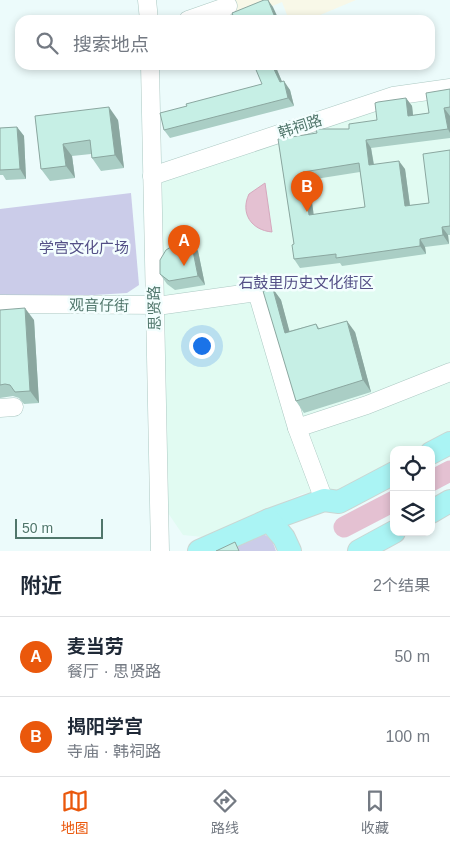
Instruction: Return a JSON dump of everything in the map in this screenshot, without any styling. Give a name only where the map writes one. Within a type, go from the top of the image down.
[{"type":"main road","points":[[435,451],[450,443]]},
{"type":"main road","points":[[199,551],[269,520],[324,500],[339,502],[390,475]]},
{"type":"main road","points":[[435,510],[450,501]]},
{"type":"main road","points":[[269,520],[284,538],[290,551]]},
{"type":"main road","points":[[358,551],[390,534]]},
{"type":"street","points":[[147,0],[148,15]]},
{"type":"street","points":[[202,15],[228,6]]},
{"type":"street","name":"思贤路","points":[[150,70],[160,551]]},
{"type":"street","name":"韩祠路","points":[[152,176],[393,96],[450,88]]},
{"type":"street","name":"观音仔街","points":[[0,304],[154,305],[187,303],[257,292],[297,428]]},
{"type":"street","points":[[324,500],[297,428],[367,405],[450,372]]},
{"type":"shaded area","points":[[231,0],[356,0],[320,15],[287,15],[282,2],[251,15],[237,15]]},
{"type":"shaded area","name":"石鼓里历史文化街区","points":[[450,91],[450,432],[424,446],[390,446],[390,464],[340,491],[329,489],[302,494],[203,537],[183,535],[168,513],[159,177],[305,129]]},
{"type":"shaded area","points":[[265,183],[272,232],[265,231],[253,224],[249,219],[246,208],[249,194]]},
{"type":"green space","name":"学宫文化广场","points":[[131,193],[139,285],[127,293],[29,299],[0,297],[0,209]]},
{"type":"green space","points":[[264,534],[272,540],[276,551],[224,551]]},
{"type":"building","points":[[268,0],[274,15],[233,15],[232,13]]},
{"type":"building","points":[[256,70],[274,70],[280,82],[284,81],[288,98],[164,130],[160,113],[187,106],[186,104],[262,84]]},
{"type":"building","points":[[450,89],[450,107],[444,108],[448,129],[366,140],[369,165],[399,161],[405,206],[429,203],[423,154],[450,150],[450,226],[442,227],[443,235],[420,239],[420,246],[336,258],[336,254],[294,259],[292,245],[294,244],[278,139],[317,133],[316,129],[349,129],[349,124],[377,120],[375,103],[378,102],[406,98],[408,116],[429,113],[426,93]],"holes":[[[359,163],[365,207],[309,215],[303,172]]]},
{"type":"building","points":[[109,107],[115,155],[92,158],[90,140],[63,144],[66,166],[41,169],[35,116]]},
{"type":"building","points":[[17,127],[20,169],[0,170],[0,128]]},
{"type":"building","points":[[184,239],[186,242],[191,241],[198,276],[169,281],[160,274],[160,260],[166,250]]},
{"type":"building","points":[[273,289],[285,333],[316,324],[318,329],[347,321],[363,380],[296,401],[263,291]]},
{"type":"building","points":[[25,308],[30,391],[15,392],[10,385],[0,385],[0,310]]},
{"type":"building","points":[[235,542],[239,551],[216,551]]},
{"type":"waterway","points":[[435,479],[450,471]]},
{"type":"waterway","points":[[344,527],[390,503]]},
{"type":"place","name":"揭阳学宫","points":[[307,212]]},
{"type":"place","name":"麦当劳","points":[[184,266]]}]
